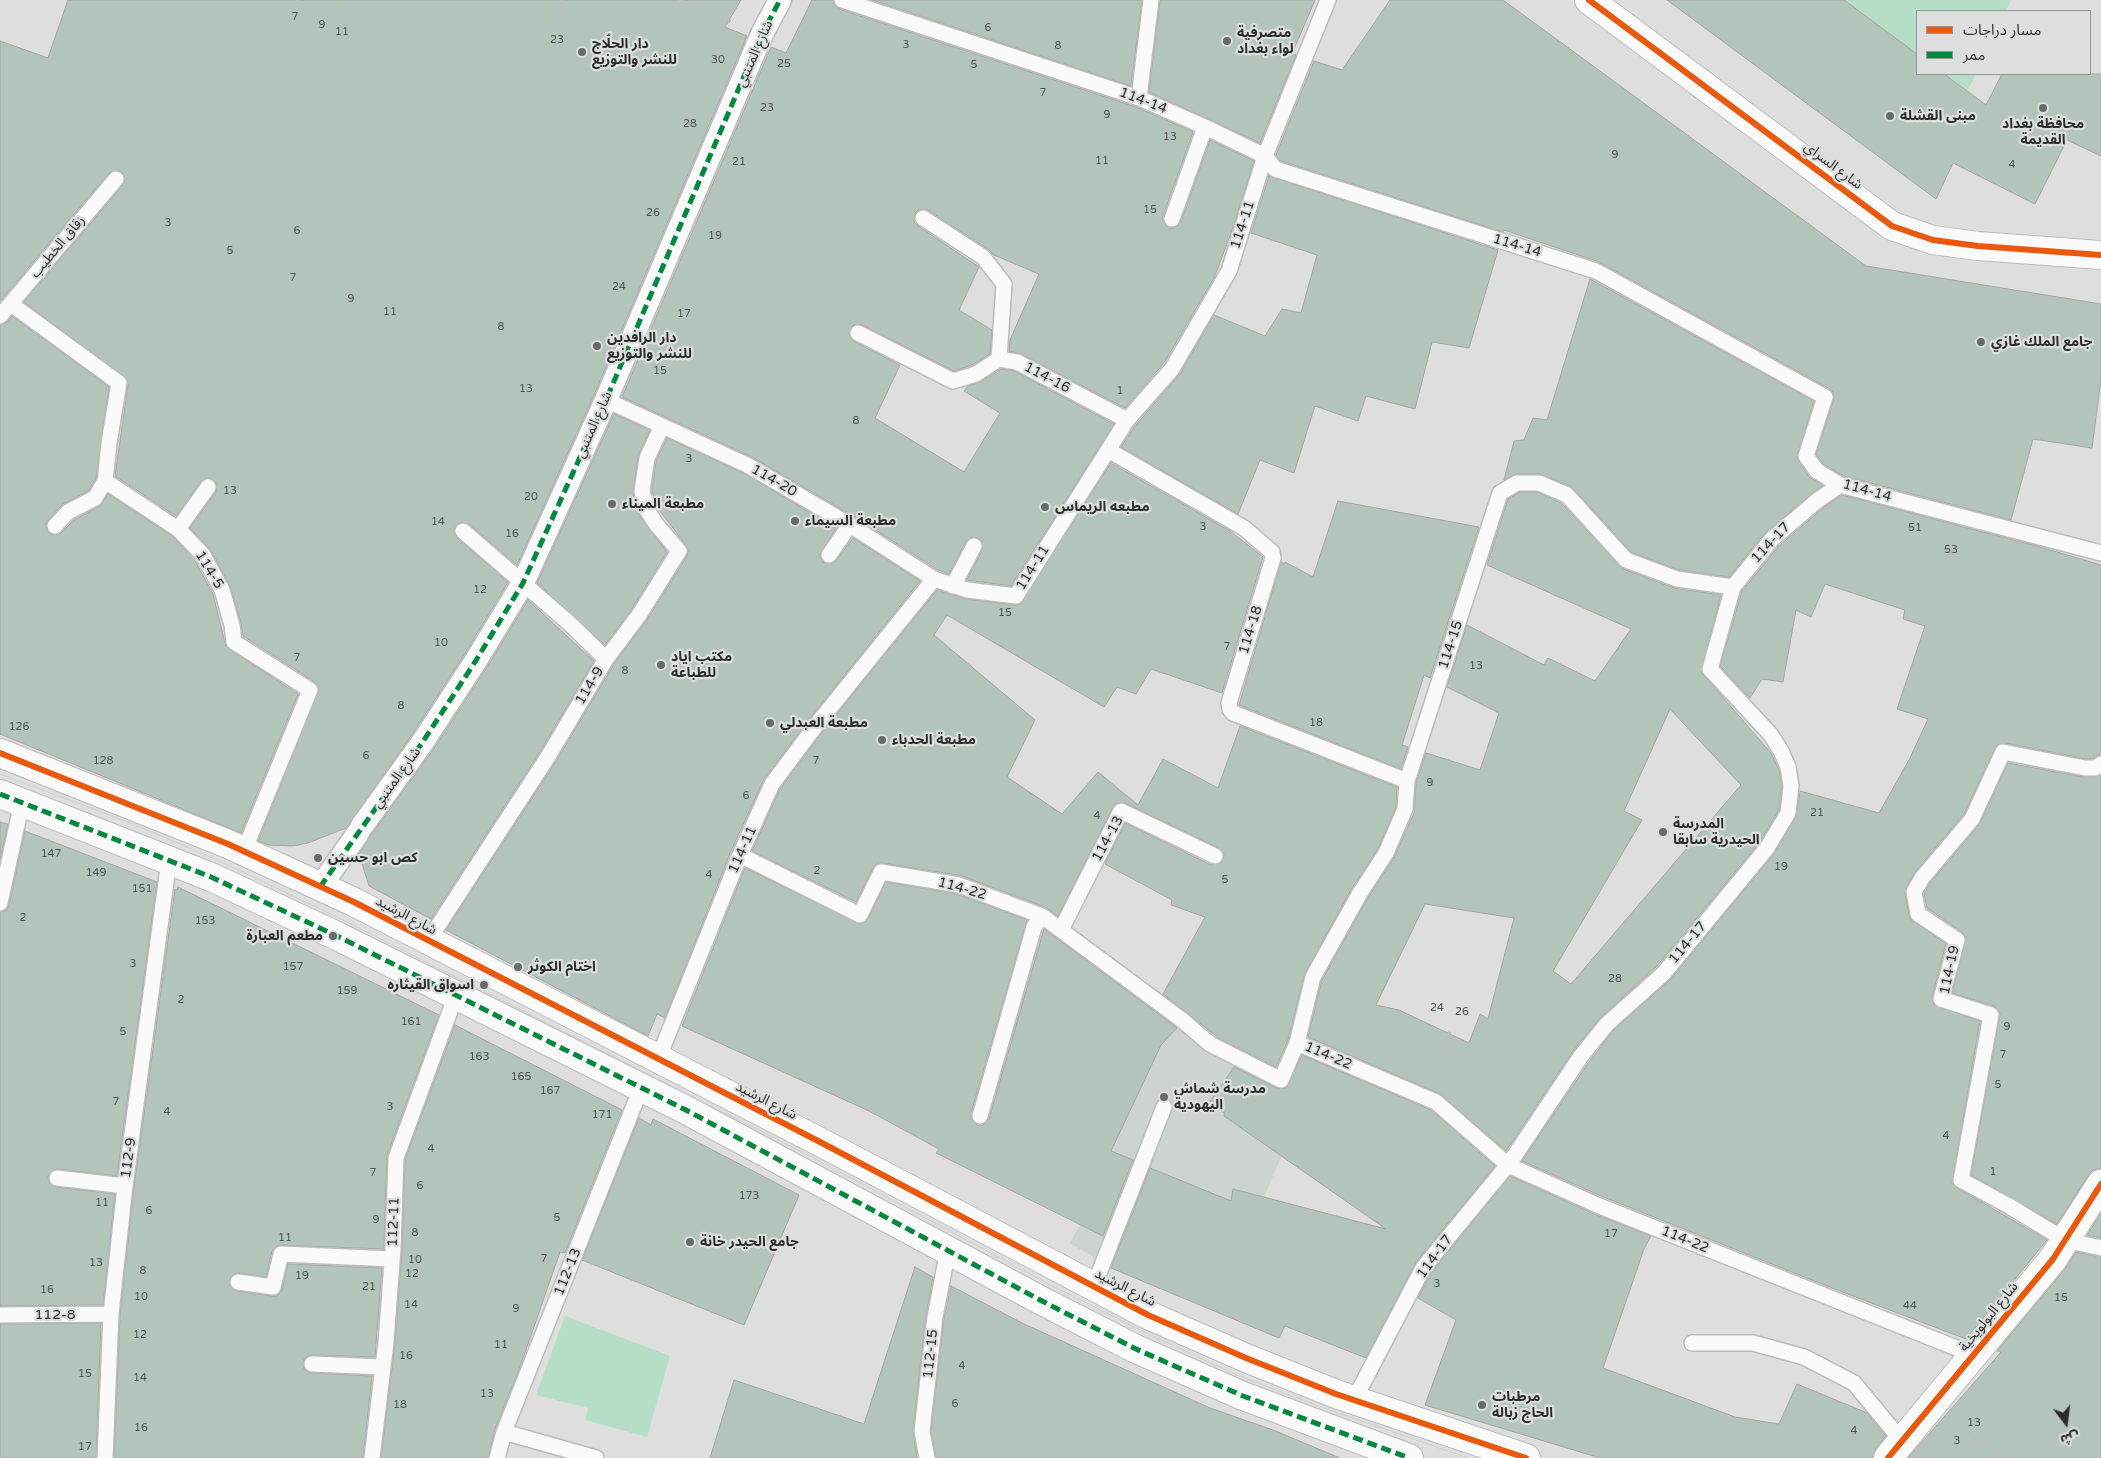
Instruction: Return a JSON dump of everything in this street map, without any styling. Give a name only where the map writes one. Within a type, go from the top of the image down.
[{"type":"street","name":"شارع المتنبي","points":[[320,886],[428,735],[523,583],[606,400],[762,34],[780,0]]},
{"type":"street","name":"شارع السراي","points":[[1589,0],[1892,226],[1933,240],[1978,246],[2101,256]]},
{"type":"street","name":"شارع الرشيد","points":[[0,753],[244,851],[320,886],[658,1059],[1148,1314],[1246,1358],[1354,1400],[1526,1458]]},
{"type":"street","points":[[11,798],[211,876],[337,936],[805,1172],[1136,1349],[1244,1396],[1408,1458]]},
{"type":"street","name":"شارع البولويخية","points":[[1895,1449],[2053,1259],[2101,1184]]},
{"type":"lane","name":"114-14","points":[[842,0],[1139,98],[1206,127],[1265,156],[1274,169],[1596,271],[1826,397],[1806,456],[1817,470],[1840,485],[2101,552]]},
{"type":"lane","points":[[1139,98],[1152,0]]},
{"type":"lane","name":"114-11","points":[[658,1059],[740,854],[772,784],[817,724],[934,579],[967,590],[1016,596],[1127,420],[1172,369],[1229,271],[1265,156],[1328,0]]},
{"type":"lane","points":[[1172,219],[1206,127]]},
{"type":"lane","name":"زقاق الخطيب","points":[[0,316],[116,179]]},
{"type":"lane","points":[[858,334],[953,381],[976,374],[998,359],[1004,284],[983,257],[923,218]]},
{"type":"lane","points":[[11,304],[119,383],[108,443],[105,481],[95,498],[68,512],[55,526]]},
{"type":"lane","name":"114-16","points":[[998,359],[1017,362],[1127,420]]},
{"type":"lane","name":"114-20","points":[[606,400],[747,465],[850,525],[934,579]]},
{"type":"lane","name":"114-9","points":[[428,941],[549,755],[606,659],[639,615],[678,551],[647,510],[642,491],[646,458],[662,426]]},
{"type":"lane","name":"114-18","points":[[1108,450],[1244,528],[1272,552],[1273,558],[1229,703],[1233,713],[1407,781]]},
{"type":"lane","name":"114-5","points":[[105,481],[178,529],[203,555],[222,590],[232,625],[234,642],[310,690],[244,851]]},
{"type":"lane","name":"114-15","points":[[1297,1043],[1313,977],[1360,893],[1386,853],[1405,808],[1407,781],[1500,493],[1517,483],[1539,483],[1567,495],[1626,560],[1677,579],[1733,587]]},
{"type":"lane","name":"114-17","points":[[1354,1400],[1423,1268],[1508,1165],[1581,1056],[1607,1024],[1664,973],[1767,848],[1788,813],[1791,786],[1788,767],[1781,751],[1771,735],[1710,668],[1733,587],[1772,539],[1818,500],[1840,485]]},
{"type":"lane","points":[[178,529],[208,487]]},
{"type":"lane","points":[[829,555],[850,525]]},
{"type":"lane","points":[[463,531],[606,659]]},
{"type":"lane","points":[[953,586],[974,546]]},
{"type":"lane","name":"114-19","points":[[2065,1240],[1961,1180],[1991,1015],[1941,999],[1957,940],[1918,914],[1914,892],[1922,878],[1972,819],[2003,752],[2086,768],[2095,768],[2101,764]]},
{"type":"lane","points":[[0,903],[11,798]]},
{"type":"lane","name":"114-13","points":[[1061,930],[1121,811],[1215,856]]},
{"type":"lane","name":"114-22","points":[[740,854],[860,915],[882,872],[959,885],[1042,916],[1182,1020],[1210,1044],[1281,1080],[1297,1043],[1436,1102],[1508,1165],[1597,1206],[1974,1355]]},
{"type":"lane","name":"112-9","points":[[105,1458],[111,1314],[125,1186],[169,860]]},
{"type":"lane","points":[[980,1116],[1034,927],[1042,916]]},
{"type":"lane","name":"112-11","points":[[372,1458],[386,1342],[396,1158],[456,996]]},
{"type":"lane","name":"112-13","points":[[497,1458],[504,1432],[641,1088]]},
{"type":"lane","points":[[1094,1286],[1164,1107]]},
{"type":"lane","points":[[57,1178],[125,1186]]},
{"type":"lane","points":[[2065,1240],[2101,1248]]},
{"type":"lane","name":"112-15","points":[[927,1458],[922,1432],[935,1317],[948,1250]]},
{"type":"lane","points":[[238,1282],[273,1287],[281,1254],[392,1259]]},
{"type":"lane","name":"112-8","points":[[0,1315],[111,1314]]},
{"type":"lane","points":[[1692,1343],[1753,1343],[1804,1357],[1854,1383],[1895,1449]]},
{"type":"lane","points":[[312,1364],[382,1367]]},
{"type":"lane","points":[[504,1432],[596,1458]]},
{"type":"path","points":[[296,0],[341,16],[348,0]]},
{"type":"path","points":[[551,28],[564,0]]},
{"type":"path","points":[[678,0],[762,34]]},
{"type":"path","points":[[1436,1102],[1450,1030]]},
{"type":"path","points":[[1933,1404],[1946,1418],[2003,1458]]},
{"type":"shaded area","name":"مدرسة شماش اليهودية","points":[[1037,929],[1048,931],[1181,1022],[1283,1083],[1303,1055],[1338,1067],[1285,1148],[1264,1197],[1266,1240],[1151,1193],[1109,1267],[1070,1243],[1084,1217],[1025,1103],[993,1091],[1007,1051]]},
{"type":"green space","points":[[1844,0],[2011,0],[2006,10],[1916,10],[1916,53]]},
{"type":"green space","points":[[1945,75],[1975,75],[1967,91]]},
{"type":"green space","points":[[565,1316],[670,1356],[647,1437],[585,1420],[588,1408],[536,1395]]},
{"type":"building","points":[[68,0],[741,0],[725,27],[747,36],[594,395],[517,565],[469,524],[460,522],[454,529],[457,538],[508,582],[464,655],[411,736],[346,828],[308,843],[293,846],[268,845],[258,841],[319,689],[315,682],[243,636],[230,586],[211,550],[190,528],[216,492],[216,483],[209,478],[201,481],[176,516],[115,476],[128,385],[127,379],[24,302],[123,185],[125,180],[122,172],[117,170],[109,173],[0,301],[0,41],[48,58]]},
{"type":"building","points":[[812,0],[833,0],[835,6],[839,9],[1136,107],[1193,132],[1163,216],[1163,221],[1168,228],[1174,228],[1181,222],[1210,140],[1254,161],[1233,228],[1214,278],[1164,363],[1125,408],[1021,354],[1009,351],[1010,340],[1039,274],[994,255],[988,249],[928,210],[919,209],[915,213],[914,222],[918,226],[979,267],[959,310],[992,330],[990,354],[972,365],[954,371],[862,325],[853,325],[849,333],[853,341],[900,365],[875,418],[964,472],[1000,413],[964,391],[968,386],[981,382],[1001,369],[1014,371],[1114,424],[1011,586],[967,580],[982,550],[982,541],[978,538],[973,537],[966,541],[949,574],[938,570],[855,517],[752,457],[622,397],[771,47],[786,53]]},
{"type":"building","points":[[872,0],[1142,0],[1131,86]]},
{"type":"building","name":"متصرفية لواء بغداد","points":[[1160,0],[1315,0],[1292,54],[1296,55],[1260,143],[1149,92]]},
{"type":"building","points":[[1390,0],[1503,0],[1866,266],[2101,304],[2101,379],[2092,448],[2033,439],[2011,520],[1844,476],[1823,464],[1816,454],[1834,399],[1833,392],[1830,389],[1599,262],[1504,230],[1503,232],[1281,161],[1276,155],[1314,61],[1342,70]]},
{"type":"building","name":"مبنى القشلة","points":[[1667,0],[1844,0],[1916,53],[1916,75],[1945,75],[1986,105],[2001,75],[2101,74],[2101,156],[2067,140],[2035,204],[1953,163],[1936,199]]},
{"type":"building","points":[[1269,176],[1498,250],[1469,348],[1432,342],[1415,409],[1366,396],[1358,421],[1315,406],[1294,473],[1260,460],[1238,514],[1121,447],[1135,426],[1180,374],[1214,315],[1265,336],[1282,309],[1301,313],[1317,255],[1251,233]]},
{"type":"building","points":[[1590,279],[1814,401],[1797,457],[1809,477],[1823,485],[1766,532],[1729,577],[1679,570],[1631,552],[1571,486],[1539,474],[1517,474],[1504,480],[1514,441],[1524,440],[1533,418],[1547,420]]},
{"type":"building","points":[[12,316],[109,387],[96,478],[88,491],[63,504],[48,520],[46,524],[48,532],[53,535],[61,533],[74,520],[100,506],[108,494],[172,536],[195,561],[213,594],[226,647],[298,694],[241,833],[0,734],[0,325],[7,322]]},
{"type":"building","points":[[614,414],[650,430],[638,456],[633,493],[639,515],[667,552],[631,610],[605,645],[537,583]]},
{"type":"building","points":[[667,438],[743,473],[836,528],[820,554],[824,563],[832,564],[836,561],[853,538],[920,581],[810,718],[764,779],[731,851],[665,1018],[657,1014],[648,1036],[446,930],[557,760],[614,664],[647,620],[687,556],[686,545],[656,506],[652,490],[656,461]]},
{"type":"building","points":[[1111,463],[1230,531],[1263,557],[1222,693],[1151,669],[1136,694],[1117,687],[1104,707],[947,615],[934,635],[1035,720],[1007,777],[1062,814],[1098,772],[1138,805],[1163,759],[1218,788],[1240,726],[1397,787],[1396,807],[1378,849],[1352,888],[1305,973],[1288,1040],[1276,1067],[1220,1039],[1163,994],[1205,917],[1171,905],[1172,900],[1105,864],[1125,823],[1211,865],[1221,863],[1224,855],[1219,848],[1125,803],[1116,803],[1113,807],[1058,916],[1045,907],[962,876],[883,863],[877,863],[873,868],[856,902],[752,851],[780,789],[824,730],[937,590],[966,599],[1020,604]]},
{"type":"building","points":[[1520,492],[1537,492],[1561,503],[1623,569],[1674,588],[1721,595],[1701,672],[1771,753],[1779,770],[1782,786],[1779,810],[1759,843],[1657,966],[1600,1018],[1573,1051],[1506,1151],[1440,1094],[1308,1037],[1322,980],[1368,898],[1394,858],[1414,813],[1416,783],[1426,753],[1480,770],[1499,713],[1447,687],[1467,625],[1544,665],[1548,658],[1595,681],[1631,629],[1487,565],[1508,499]],"holes":[[[1670,709],[1741,785],[1571,984],[1553,971],[1642,820],[1624,811]],[[1425,904],[1514,918],[1488,1019],[1480,1014],[1469,1043],[1399,1010],[1376,1005]]]},
{"type":"building","points":[[1842,495],[2101,565],[2101,755],[2092,759],[2086,759],[2005,743],[1997,745],[1964,814],[1915,872],[1906,888],[1905,894],[1910,919],[1946,944],[1932,997],[1934,1005],[1980,1021],[1952,1183],[1957,1188],[2047,1240],[1966,1339],[1601,1196],[1522,1161],[1589,1062],[1614,1030],[1671,979],[1774,854],[1796,817],[1800,791],[1879,813],[1909,760],[1928,719],[1897,709],[1925,626],[1903,619],[1905,610],[1825,584],[1811,617],[1796,610],[1783,682],[1762,679],[1750,698],[1720,666],[1742,591],[1779,546],[1824,507]]},
{"type":"building","points":[[1338,501],[1479,527],[1430,678],[1424,675],[1402,745],[1408,747],[1401,769],[1239,705],[1281,562],[1284,564],[1285,562],[1313,577]]},
{"type":"building","points":[[528,600],[594,661],[541,750],[431,919],[369,886],[359,854],[433,750]]},
{"type":"building","points":[[2008,763],[2083,777],[2101,775],[2101,1168],[2093,1170],[2088,1176],[2057,1224],[1971,1175],[2000,1013],[1994,1006],[1952,993],[1966,937],[1962,932],[1927,908],[1924,894],[1930,883],[1979,825]]},
{"type":"building","points":[[0,822],[8,824],[0,859]]},
{"type":"building","points":[[25,831],[157,882],[117,1176],[58,1169],[53,1170],[48,1176],[49,1182],[55,1187],[115,1194],[103,1305],[0,1306],[0,912],[7,910],[9,905]]},
{"type":"building","points":[[745,868],[860,924],[868,919],[886,882],[957,894],[1027,920],[971,1113],[971,1119],[977,1125],[983,1125],[989,1119],[1044,929],[1177,1028],[1161,1045],[1111,1151],[1133,1160],[1103,1236],[936,1153],[939,1149],[869,1111],[682,1026]]},
{"type":"building","points":[[178,887],[439,1015],[387,1155],[384,1249],[278,1245],[272,1251],[266,1277],[239,1273],[234,1274],[229,1280],[230,1286],[236,1291],[277,1296],[282,1290],[288,1264],[382,1268],[375,1357],[312,1355],[304,1359],[303,1363],[304,1369],[311,1373],[372,1376],[363,1458],[114,1458],[120,1315],[134,1187],[175,889],[177,890]]},
{"type":"building","points":[[455,1025],[622,1110],[565,1253],[560,1252],[520,1367],[495,1429],[488,1458],[381,1458],[395,1343],[402,1249],[405,1160]]},
{"type":"building","points":[[1302,1055],[1431,1110],[1495,1166],[1416,1262],[1366,1358],[1285,1326],[1279,1338],[1111,1268],[1150,1168],[1231,1201],[1233,1189],[1386,1229],[1224,1116],[1225,1113],[1209,1103],[1234,1067],[1277,1088],[1286,1088]]},
{"type":"building","name":"جامع الحيدر خانة","points":[[639,1118],[651,1125],[653,1119],[799,1195],[744,1325],[582,1260]]},
{"type":"building","points":[[1510,1176],[1594,1214],[1651,1236],[1644,1249],[1603,1368],[1735,1417],[1779,1424],[1797,1384],[1867,1413],[1886,1436],[1876,1448],[1873,1458],[1600,1458],[1425,1405],[1456,1320],[1418,1298],[1431,1273]]},
{"type":"building","points":[[2101,1213],[2101,1238],[2087,1235]]},
{"type":"building","points":[[2076,1252],[2101,1257],[2101,1458],[1908,1458],[2001,1352],[1997,1351],[2065,1269]]},
{"type":"building","points":[[915,1267],[933,1277],[926,1316],[913,1430],[917,1458],[710,1458],[734,1380],[864,1424]]},
{"type":"building","points":[[951,1286],[1022,1323],[1210,1408],[1273,1430],[1340,1458],[936,1458],[931,1431],[944,1318]]},
{"type":"building","points":[[101,1323],[96,1458],[0,1458],[0,1324]]},
{"type":"tram line","points":[[0,774],[128,822],[224,863],[341,919],[810,1156],[1045,1282],[1144,1332],[1237,1375],[1324,1408],[1468,1458]]},
{"type":"marked path","points":[[320,887],[422,743],[475,662],[523,583],[606,400],[762,34],[780,0]]},
{"type":"marked path","points":[[0,794],[211,877],[337,936],[686,1110],[1042,1301],[1136,1349],[1243,1396],[1409,1458]]},
{"type":"cycle path","points":[[1589,0],[1892,226],[1933,240],[1978,246],[2101,255]]},
{"type":"cycle path","points":[[0,753],[228,844],[354,902],[822,1143],[1148,1315],[1246,1358],[1336,1394],[1526,1458]]},
{"type":"cycle path","points":[[1888,1458],[2053,1259],[2101,1184]]},
{"type":"place","name":"متصرفية لواء بغداد","points":[[1227,41]]},
{"type":"place","name":"دار الحلّاج للنشر والتوزيع","points":[[582,52]]},
{"type":"place","name":"محافظة بغداد القديمة","points":[[2043,108]]},
{"type":"place","name":"مبنى القشلة","points":[[1890,116]]},
{"type":"place","name":"جامع الملك غازي","points":[[1981,342]]},
{"type":"place","name":"دار الرافدين للنشر والتوزيع","points":[[597,346]]},
{"type":"place","name":"مطبعة الميناء","points":[[612,504]]},
{"type":"place","name":"مطبعه الريماس","points":[[1045,507]]},
{"type":"place","name":"مطبعة السيماء","points":[[795,521]]},
{"type":"place","name":"مكتب اياد للطباعة","points":[[661,665]]},
{"type":"place","name":"مطبعة العبدلي","points":[[770,723]]},
{"type":"place","name":"مطبعة الحدباء","points":[[882,740]]},
{"type":"place","name":"المدرسة الحيدرية سابقا","points":[[1663,832]]},
{"type":"place","name":"كص ابو حسين","points":[[318,858]]},
{"type":"place","name":"مطعم العبارة","points":[[333,936]]},
{"type":"place","name":"اختام الكوثر","points":[[518,967]]},
{"type":"place","name":"اسواق القيثاره","points":[[484,985]]},
{"type":"place","name":"مدرسة شماش اليهودية","points":[[1164,1097]]},
{"type":"place","name":"جامع الحيدر خانة","points":[[690,1242]]},
{"type":"place","name":"مرطبات الحاج زبالة","points":[[1482,1405]]}]
